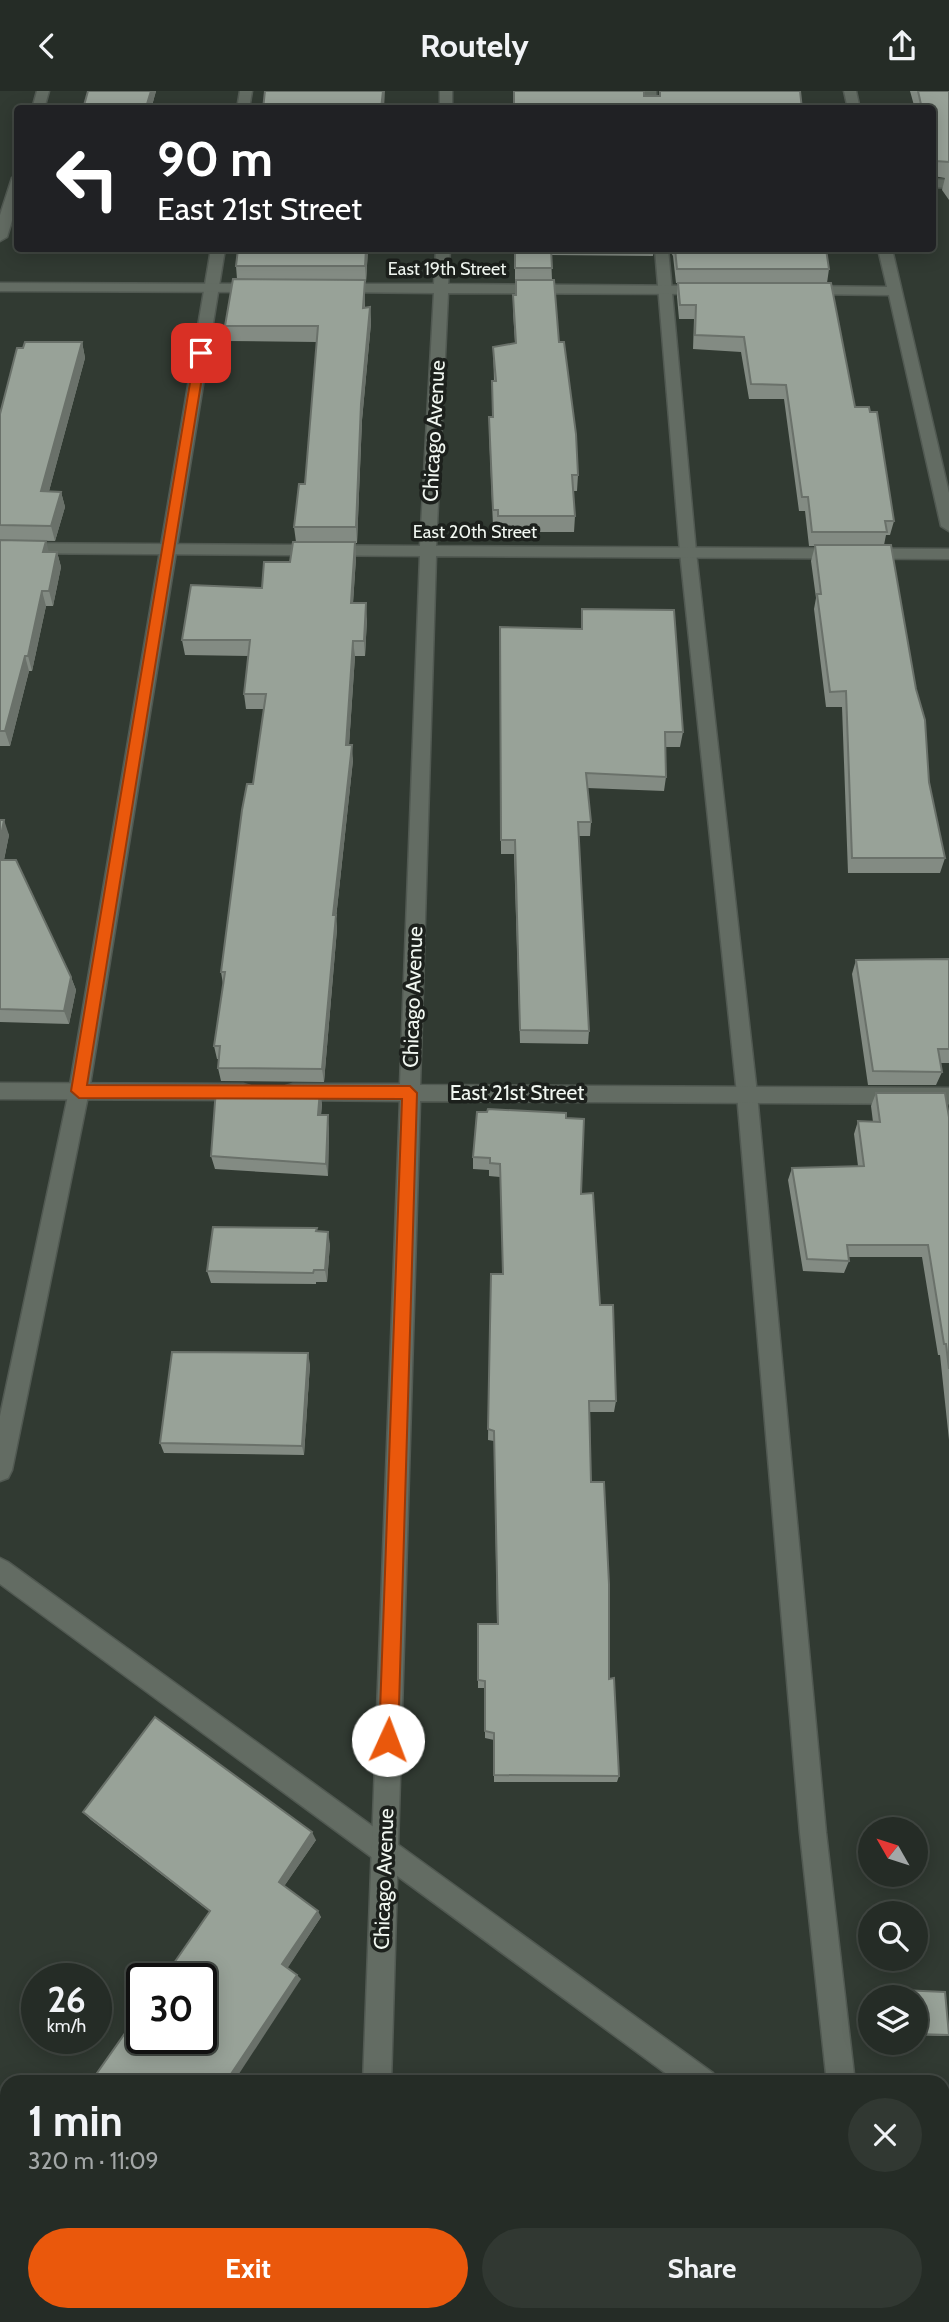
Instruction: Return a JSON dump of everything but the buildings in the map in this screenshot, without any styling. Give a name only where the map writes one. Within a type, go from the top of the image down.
[{"type":"street","points":[[0,237],[14,191]]},
{"type":"street","points":[[0,1470],[79,1091],[217,252]]},
{"type":"street","name":"Chicago Avenue","points":[[377,2075],[428,551],[443,252]]},
{"type":"street","points":[[661,252],[688,552],[747,1094],[813,1833],[840,2075]]},
{"type":"street","points":[[886,252],[949,526]]},
{"type":"street","points":[[0,287],[278,288]]},
{"type":"street","name":"East 19th Street","points":[[318,288],[718,290]]},
{"type":"street","points":[[786,290],[894,291]]},
{"type":"street","name":"East 20th Street","points":[[0,548],[949,554]]},
{"type":"street","name":"East 21st Street","points":[[0,1091],[949,1096]]},
{"type":"street","points":[[0,1570],[693,2075]]},
{"type":"route","points":[[201,353],[79,1091],[410,1093],[388,1740]]}]
